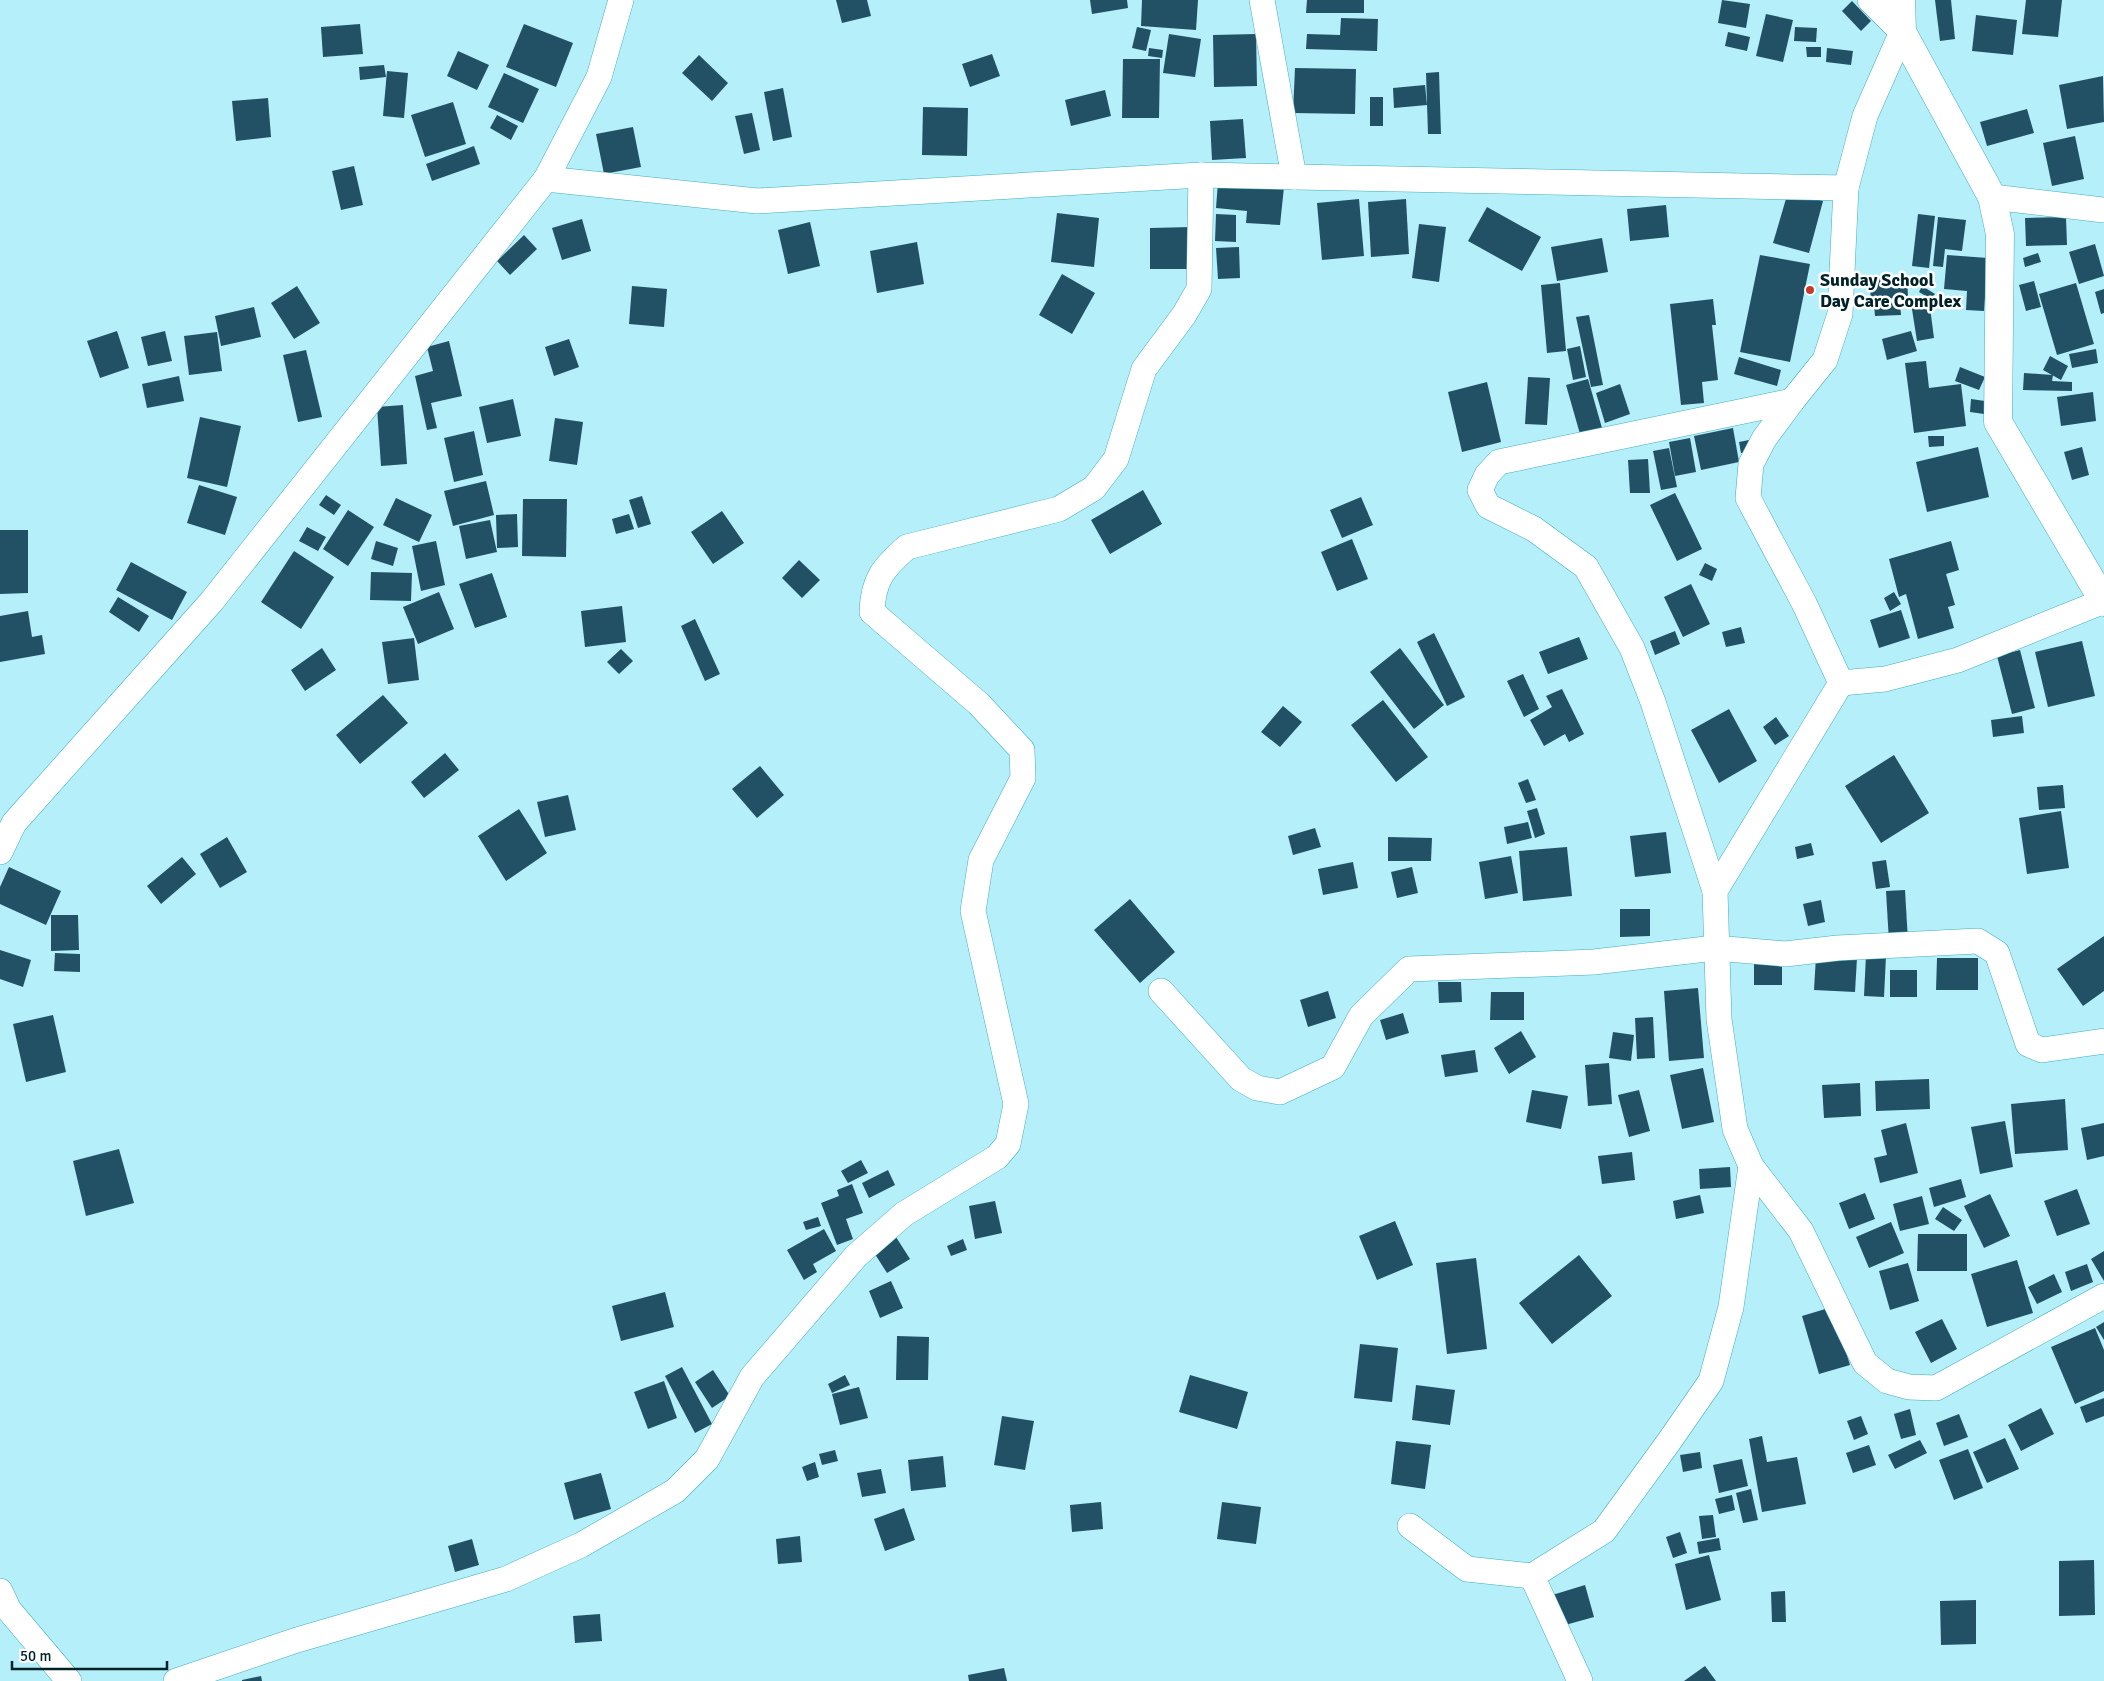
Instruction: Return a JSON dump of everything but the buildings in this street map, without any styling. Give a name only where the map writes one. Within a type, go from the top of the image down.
[{"type":"main road","points":[[1901,0],[1902,32],[1992,198],[2000,234],[1998,422],[2104,602]]},
{"type":"street","points":[[0,852],[7,825],[212,601],[546,179],[599,77],[621,0]]},
{"type":"street","points":[[1262,0],[1294,177]]},
{"type":"street","points":[[1841,683],[1804,603],[1748,498],[1751,464],[1764,439],[1825,360],[1840,314],[1846,188],[1865,116],[1902,32],[1870,0]]},
{"type":"street","points":[[546,179],[757,201],[1201,175],[1846,188]]},
{"type":"street","points":[[176,1681],[297,1640],[506,1579],[581,1545],[674,1491],[707,1459],[752,1377],[856,1256],[904,1214],[997,1157],[1008,1144],[1016,1104],[973,911],[980,860],[1023,778],[1022,750],[979,704],[872,612],[873,591],[887,564],[906,547],[1059,509],[1094,488],[1116,459],[1144,369],[1184,315],[1199,288],[1201,175]]},
{"type":"street","points":[[1992,198],[2104,210]]},
{"type":"street","points":[[1792,401],[1499,462],[1487,474],[1480,490],[1488,506],[1534,529],[1586,567],[1632,648],[1653,702],[1715,891],[1715,948],[1719,1019],[1735,1129],[1751,1166],[1801,1231],[1865,1363],[1887,1381],[1909,1387],[1936,1388],[2104,1296]]},
{"type":"street","points":[[1841,683],[1885,679],[1958,660],[2104,602]]},
{"type":"street","points":[[1715,891],[1841,683]]},
{"type":"street","points":[[1161,991],[1241,1079],[1257,1088],[1280,1092],[1333,1067],[1361,1016],[1409,969],[1594,962],[1715,948],[1785,954],[1838,948],[1978,941],[1997,953],[2028,1044],[2042,1050],[2104,1041]]},
{"type":"street","points":[[1410,1526],[1467,1569],[1532,1576],[1604,1531],[1710,1381],[1731,1307],[1751,1166]]},
{"type":"street","points":[[1532,1576],[1580,1681]]},
{"type":"street","points":[[0,1591],[9,1610],[69,1681]]},
{"type":"place","name":"Sunday School Day Care Complex","points":[[1810,290]]}]
